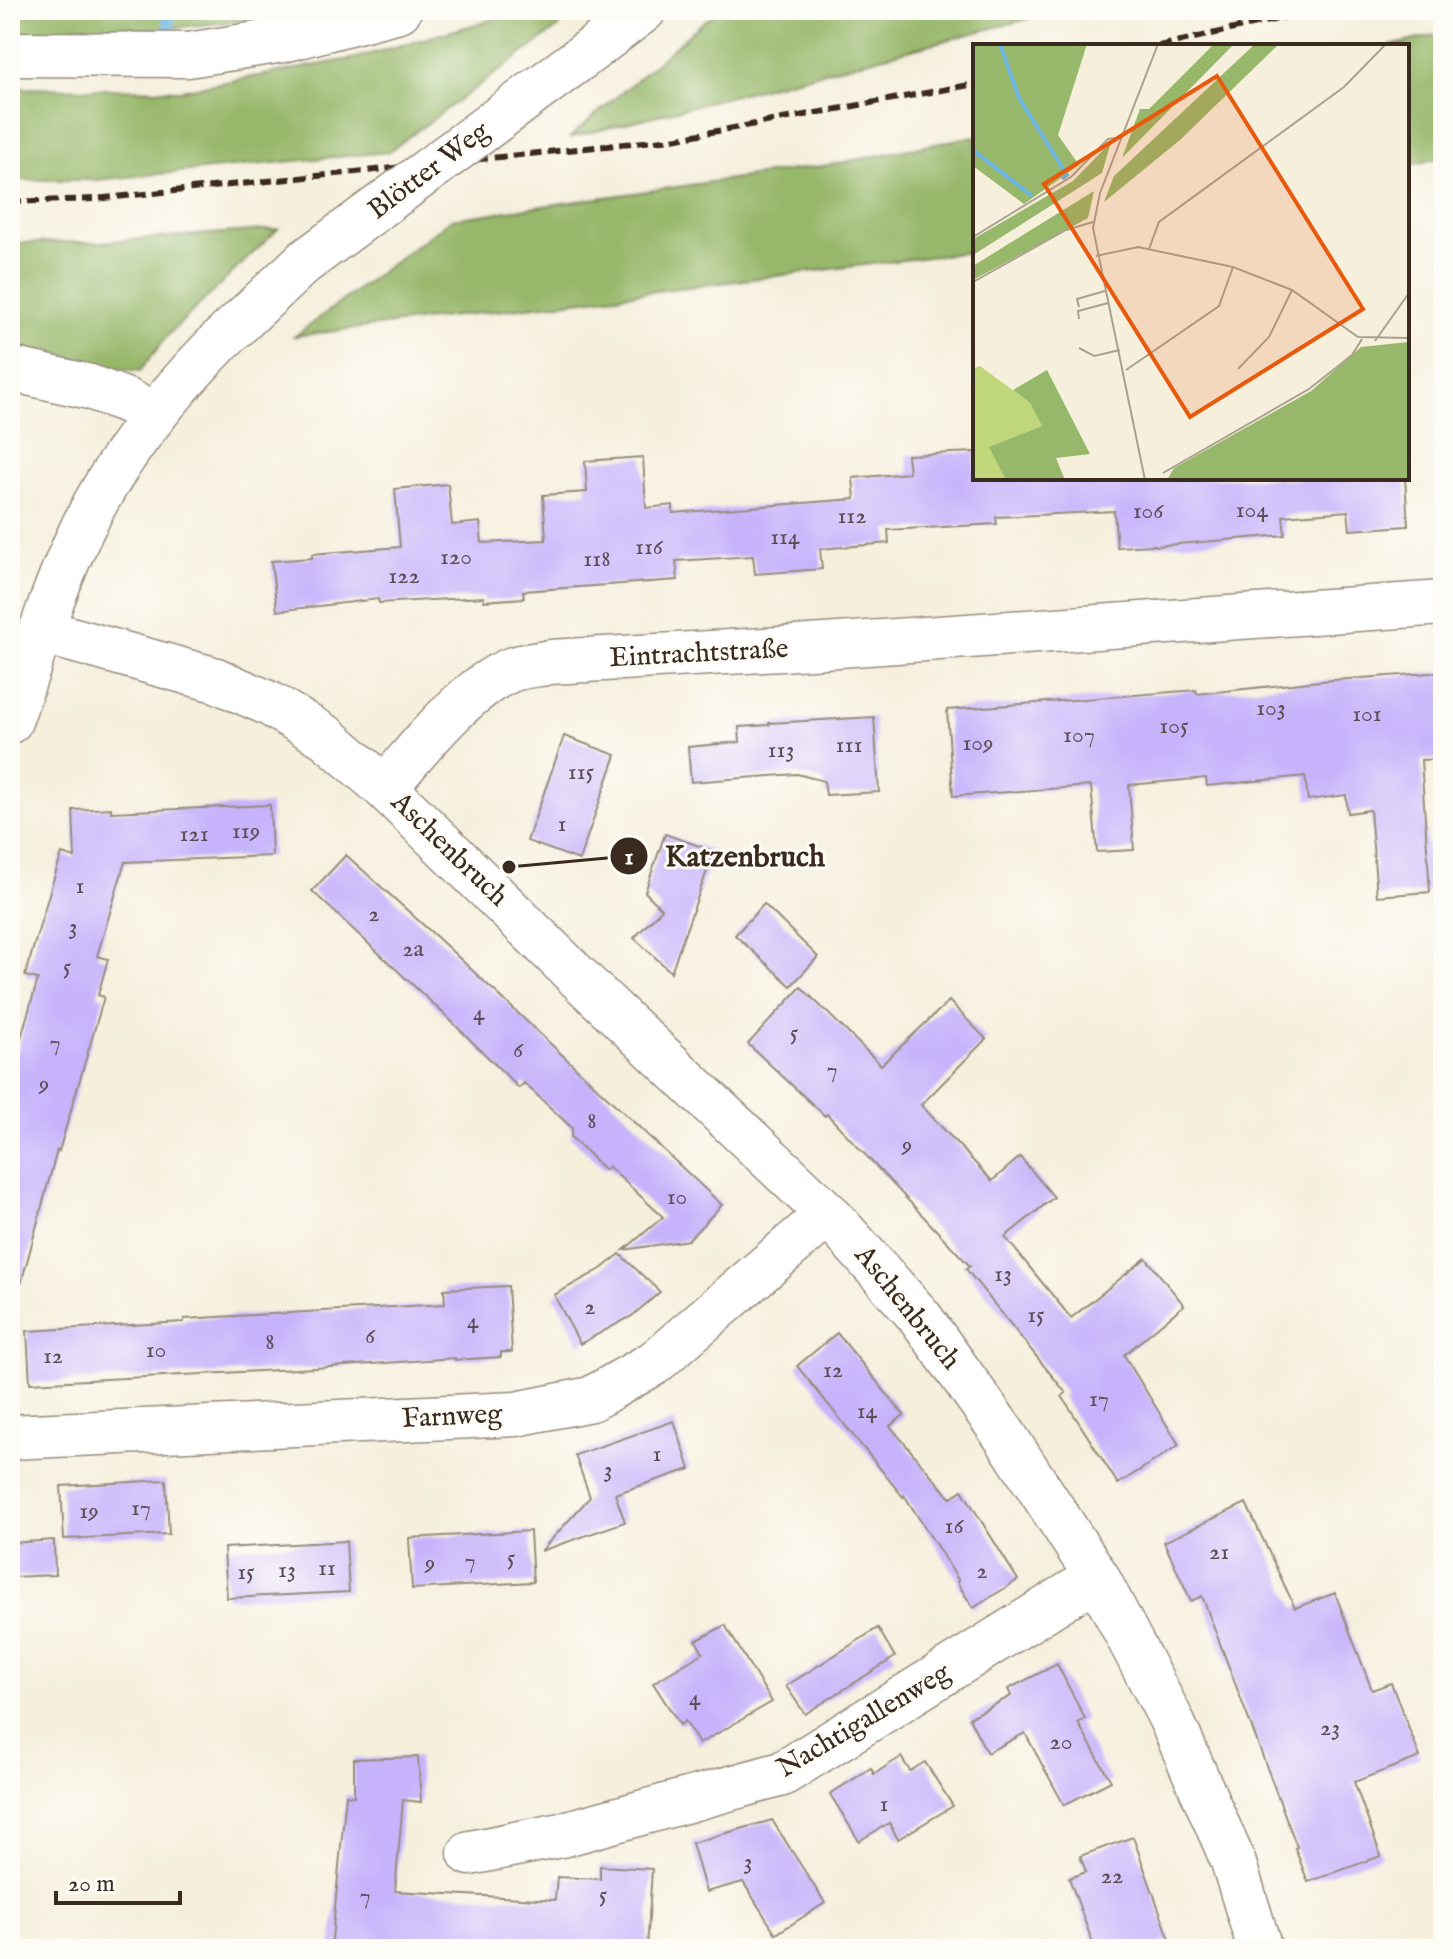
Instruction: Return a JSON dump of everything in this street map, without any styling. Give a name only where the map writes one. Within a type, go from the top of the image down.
[{"type":"street","points":[[10,54],[188,55],[283,40],[399,10]]},
{"type":"street","name":"Blötter Weg","points":[[10,721],[59,582],[83,526],[153,414],[189,372],[303,263],[644,10]]},
{"type":"street","points":[[10,369],[90,387],[153,414]]},
{"type":"street","name":"Eintrachtstraße","points":[[385,788],[436,728],[485,684],[514,669],[550,662],[1443,603]]},
{"type":"street","points":[[41,631],[216,680],[270,704],[326,737],[385,788]]},
{"type":"street","name":"Aschenbruch","points":[[385,788],[828,1214],[920,1317],[1005,1436],[1097,1577],[1171,1719],[1233,1861],[1260,1949]]},
{"type":"street","name":"Farnweg","points":[[10,1437],[516,1414],[591,1399],[654,1363],[828,1214]]},
{"type":"street","name":"Nachtigallenweg","points":[[470,1853],[561,1835],[782,1774],[1097,1577]]},
{"type":"green space","points":[[10,10],[279,10],[280,17],[161,29],[10,34]]},
{"type":"green space","points":[[526,10],[560,10],[559,27],[388,152],[96,180],[10,180],[10,88],[181,90],[356,58]]},
{"type":"green space","points":[[720,10],[1062,10],[569,138]]},
{"type":"green space","points":[[1443,33],[1443,157],[1409,166],[1409,44],[1398,44]]},
{"type":"green space","points":[[973,136],[973,251],[295,336],[452,219],[829,165]]},
{"type":"green space","points":[[278,229],[169,334],[140,371],[10,350],[10,243],[100,242]]},
{"type":"building","points":[[973,452],[973,480],[1405,480],[1408,526],[1350,530],[1348,511],[1283,516],[1285,535],[1117,547],[1114,511],[996,517],[997,524],[888,530],[889,543],[820,549],[822,569],[755,574],[753,556],[676,561],[678,580],[523,591],[524,598],[379,603],[378,599],[277,611],[271,561],[312,558],[312,554],[400,547],[395,489],[448,484],[452,525],[480,522],[482,543],[546,540],[543,495],[587,492],[585,461],[643,457],[646,508],[673,505],[673,513],[855,499],[853,478],[909,473],[907,455]]},
{"type":"building","points":[[1443,672],[1443,759],[1421,760],[1430,892],[1377,896],[1370,810],[1348,813],[1346,795],[1308,800],[1305,776],[1207,786],[1206,778],[1129,785],[1134,850],[1097,852],[1091,786],[953,796],[947,710],[1196,690],[1197,694]]},
{"type":"building","points":[[874,717],[879,792],[826,795],[824,781],[797,774],[691,782],[688,747],[740,742],[739,727]]},
{"type":"building","points":[[564,736],[616,755],[579,860],[527,841]]},
{"type":"building","points":[[270,805],[272,856],[125,862],[97,956],[108,959],[98,995],[104,997],[57,1150],[21,1284],[10,1283],[10,1075],[38,979],[25,976],[52,884],[62,854],[75,858],[73,810],[111,808],[111,812]]},
{"type":"building","points":[[665,834],[714,851],[671,972],[634,938],[662,909],[645,892]]},
{"type":"building","points":[[346,855],[722,1205],[688,1240],[624,1250],[663,1217],[608,1166],[605,1170],[571,1137],[572,1128],[524,1083],[519,1088],[312,891]]},
{"type":"building","points":[[764,904],[818,957],[791,986],[735,935]]},
{"type":"building","points":[[801,987],[881,1065],[949,1001],[986,1039],[921,1105],[992,1181],[1020,1157],[1054,1197],[1005,1237],[1071,1318],[1146,1258],[1184,1305],[1124,1355],[1179,1445],[1118,1484],[1062,1396],[1066,1393],[966,1269],[970,1266],[827,1114],[825,1116],[748,1044]]},
{"type":"building","points":[[620,1254],[660,1292],[632,1316],[580,1344],[554,1295],[601,1269]]},
{"type":"building","points":[[508,1286],[512,1352],[501,1352],[501,1357],[30,1383],[27,1331],[445,1304],[444,1289]]},
{"type":"building","points":[[837,1333],[904,1415],[890,1426],[950,1498],[962,1490],[1018,1580],[973,1608],[904,1495],[797,1366]]},
{"type":"building","points":[[674,1421],[690,1469],[615,1494],[625,1522],[541,1551],[590,1497],[575,1455]]},
{"type":"building","points":[[166,1480],[169,1534],[64,1539],[61,1486]]},
{"type":"building","points":[[1246,1503],[1295,1608],[1335,1593],[1372,1690],[1391,1683],[1420,1757],[1354,1782],[1381,1856],[1308,1882],[1202,1596],[1191,1601],[1164,1542]]},
{"type":"building","points":[[530,1531],[533,1582],[412,1589],[409,1538]]},
{"type":"building","points":[[54,1540],[55,1575],[10,1577],[10,1543]]},
{"type":"building","points":[[346,1541],[349,1592],[227,1598],[224,1548]]},
{"type":"building","points":[[725,1625],[772,1702],[699,1744],[685,1721],[680,1725],[653,1683],[703,1653],[696,1641]]},
{"type":"building","points":[[878,1628],[895,1657],[805,1714],[786,1686]]},
{"type":"building","points":[[1057,1664],[1085,1719],[1078,1723],[1111,1781],[1064,1805],[1025,1733],[987,1753],[969,1718],[1011,1696],[1008,1689]]},
{"type":"building","points":[[418,1757],[421,1802],[403,1800],[395,1891],[555,1900],[557,1877],[600,1879],[600,1866],[652,1869],[647,1949],[331,1949],[346,1795],[354,1796],[354,1759]]},
{"type":"building","points":[[901,1757],[910,1771],[925,1762],[953,1806],[898,1839],[889,1823],[859,1841],[830,1794],[871,1768],[874,1774]]},
{"type":"building","points":[[772,1820],[825,1903],[776,1934],[743,1882],[706,1892],[692,1843]]},
{"type":"building","points":[[1133,1837],[1170,1940],[1144,1949],[1095,1949],[1069,1878],[1086,1872],[1080,1856]]},
{"type":"waterway","points":[[157,35],[169,34],[168,10]]},
{"type":"railway","points":[[1168,44],[1317,10]]},
{"type":"railway","points":[[10,202],[96,199],[673,139],[973,84]]},
{"type":"place","name":"Katzenbruch","points":[[509,867]]}]
